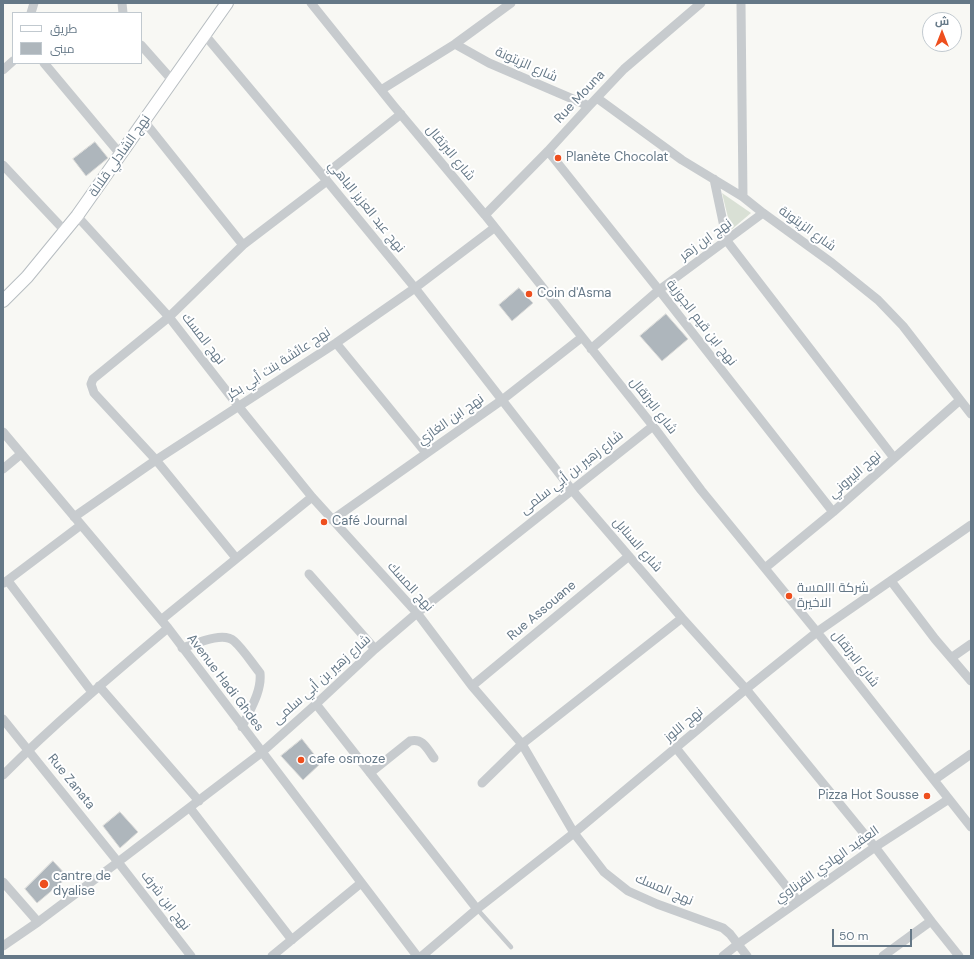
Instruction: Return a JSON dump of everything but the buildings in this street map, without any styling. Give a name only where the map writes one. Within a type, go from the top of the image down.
[{"type":"street","name":"نهج الشادلي قلالة","points":[[3,301],[27,277],[77,216],[227,3]]},
{"type":"street","points":[[381,90],[455,44],[511,3]]},
{"type":"street","name":"Rue Mouna","points":[[485,215],[624,70],[701,3]]},
{"type":"street","points":[[741,3],[743,197]]},
{"type":"street","name":"شارع البرتقال","points":[[314,4],[381,90],[485,215],[581,338],[653,426],[701,490],[817,632],[971,827]]},
{"type":"street","name":"نهج عبد العزيز الباهي","points":[[204,34],[415,288],[502,400]]},
{"type":"street","name":"شارع الزيتونة","points":[[455,44],[489,63],[588,106]]},
{"type":"street","points":[[142,47],[172,80]]},
{"type":"street","points":[[3,70],[12,62]]},
{"type":"street","points":[[45,64],[121,155]]},
{"type":"street","name":"شارع الزيتونة","points":[[597,98],[682,160],[743,197],[837,267],[878,300],[903,326],[971,414]]},
{"type":"street","points":[[236,558],[156,460],[94,393],[91,384],[93,379],[169,317],[243,245],[401,114]]},
{"type":"street","points":[[144,121],[243,245]]},
{"type":"street","name":"نهج ابن قيم الجوزية","points":[[548,151],[833,512]]},
{"type":"street","points":[[5,171],[65,231]]},
{"type":"street","points":[[714,180],[727,241],[894,458]]},
{"type":"street","name":"نهج ابن زهر","points":[[591,349],[659,290],[763,213]]},
{"type":"street","name":"نهج المسك","points":[[77,216],[169,317],[312,497],[417,613],[472,686],[522,744],[574,834],[604,872],[628,891],[657,904],[723,928],[747,956]]},
{"type":"street","name":"نهج عائشة بنت أبي بكر","points":[[74,517],[156,460],[336,343],[415,288],[494,228]]},
{"type":"street","name":"نهج ابن الغازي","points":[[332,520],[502,400],[581,338]]},
{"type":"street","points":[[336,343],[426,453]]},
{"type":"street","name":"شارع السنابل","points":[[502,400],[572,490],[682,618],[746,689],[875,847],[931,922],[959,956]]},
{"type":"street","name":"نهج البيروني","points":[[765,568],[833,512],[960,400]]},
{"type":"street","name":"شارع زهير بن أبي سلمى","points":[[3,946],[38,922],[261,753],[375,649],[417,613],[653,426]]},
{"type":"street","name":"Avenue Hadi Ghdes","points":[[3,432],[168,628],[261,753],[417,956]]},
{"type":"street","points":[[3,469],[21,454]]},
{"type":"street","points":[[161,620],[312,497]]},
{"type":"street","name":"نهج اللوز","points":[[422,956],[477,909],[574,834],[746,689],[817,632],[971,524]]},
{"type":"street","points":[[81,525],[5,583],[96,689],[199,801]]},
{"type":"street","name":"Rue Assouane","points":[[472,686],[629,556]]},
{"type":"street","points":[[309,574],[375,649]]},
{"type":"street","points":[[891,581],[935,639],[971,681]]},
{"type":"street","points":[[482,783],[522,744],[682,618]]},
{"type":"street","points":[[3,775],[28,749],[168,628]]},
{"type":"street","points":[[182,648],[214,638],[223,637],[233,640],[260,673],[261,680],[259,690],[242,727]]},
{"type":"street","points":[[951,658],[971,644]]},
{"type":"street","points":[[316,704],[477,909]]},
{"type":"street","name":"Rue Zanata","points":[[3,719],[118,862]]},
{"type":"street","points":[[370,773],[410,741],[416,740],[422,742],[434,758]]},
{"type":"street","points":[[676,748],[798,901]]},
{"type":"street","points":[[934,780],[971,754]]},
{"type":"street","name":"العقيد الهادي القرناوي","points":[[723,956],[875,847],[949,799]]},
{"type":"street","points":[[190,808],[292,940]]},
{"type":"street","name":"نهج ابن شرف","points":[[118,862],[191,956]]},
{"type":"street","points":[[3,882],[38,922]]},
{"type":"street","points":[[272,956],[361,883]]},
{"type":"street","points":[[883,956],[931,922]]},
{"type":"lane","points":[[477,909],[511,947]]},
{"type":"shaded area","points":[[722,193],[751,213],[731,230]]},
{"type":"place","name":"Planète Chocolat","points":[[558,158]]},
{"type":"place","name":"Coin d'Asma","points":[[529,294]]},
{"type":"place","name":"Café Journal","points":[[324,522]]},
{"type":"place","name":"شركة االمسة الاخيرة","points":[[789,596]]},
{"type":"place","name":"cafe osmoze","points":[[301,760]]},
{"type":"place","name":"Pizza Hot Sousse","points":[[927,796]]},
{"type":"place","name":"cantre de dyalise","points":[[44,884]]}]
